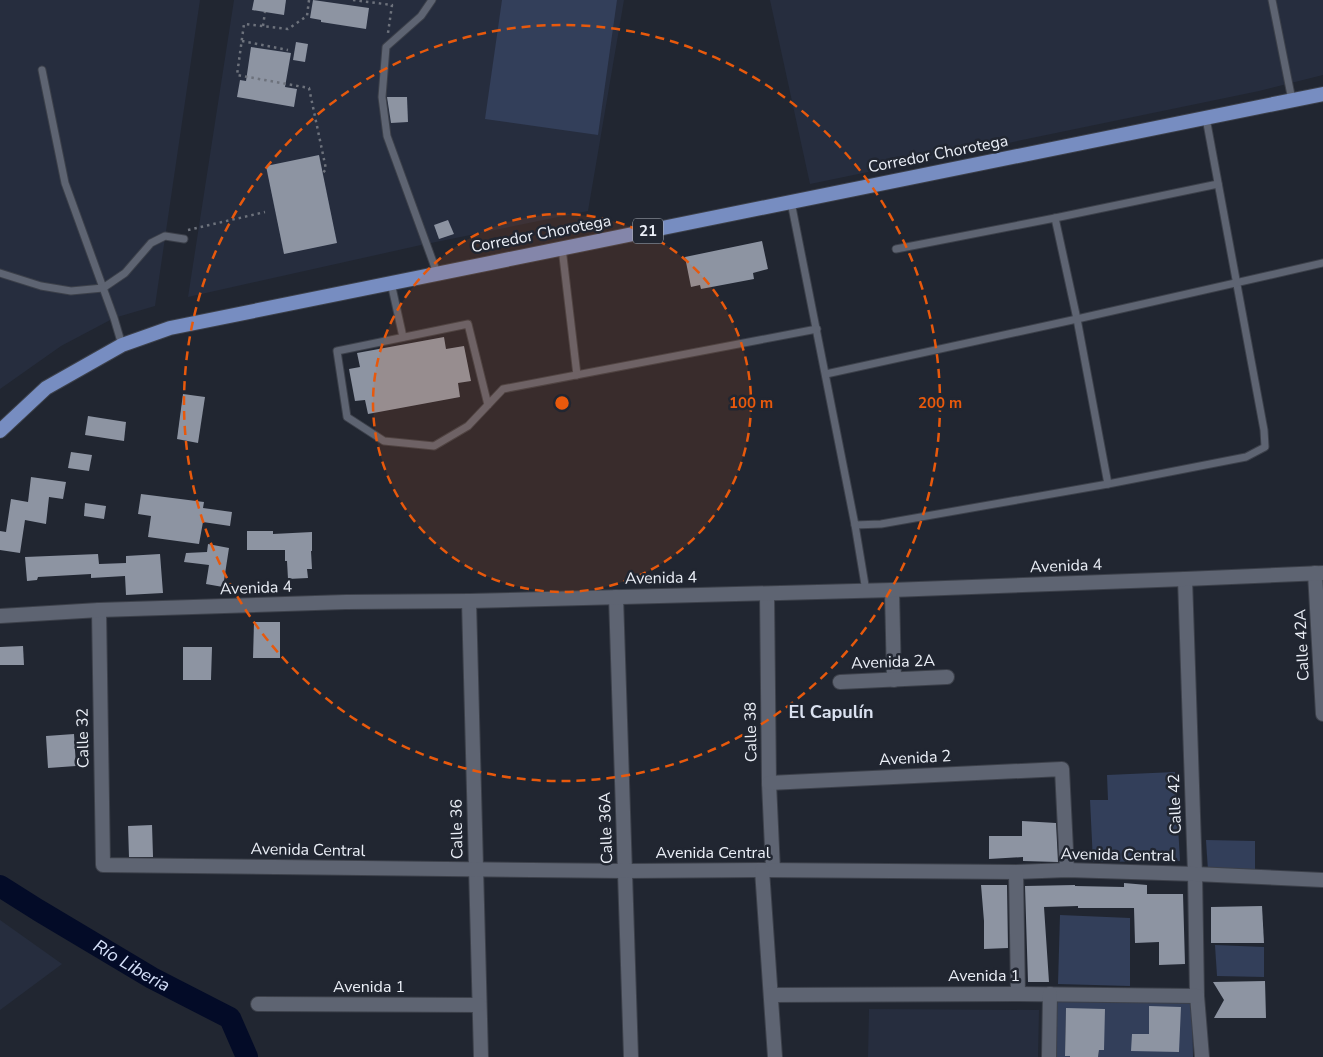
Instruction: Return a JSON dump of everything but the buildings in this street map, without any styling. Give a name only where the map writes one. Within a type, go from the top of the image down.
[{"type":"main road","name":"Corredor Chorotega","points":[[0,431],[46,388],[122,346],[170,328],[1323,94]]},
{"type":"street","name":"Avenida 4","points":[[0,616],[99,610],[346,602],[469,601],[866,591],[1319,573]]},
{"type":"street","name":"Calle 42A","points":[[1319,573],[1323,714]]},
{"type":"street","name":"Calle 42","points":[[1185,579],[1195,874],[1197,996],[1202,1057]]},
{"type":"street","points":[[892,590],[894,680]]},
{"type":"street","name":"Calle 38","points":[[767,594],[769,783],[767,870],[775,1057]]},
{"type":"street","name":"Calle 36A","points":[[616,597],[631,1057]]},
{"type":"street","name":"Calle 36","points":[[469,601],[480,1057]]},
{"type":"street","name":"Calle 32","points":[[99,610],[103,866]]},
{"type":"street","name":"Avenida 2A","points":[[840,682],[947,677]]},
{"type":"street","name":"Avenida 2","points":[[769,783],[1062,769],[1067,870]]},
{"type":"street","name":"Avenida Central","points":[[103,866],[625,871],[1016,872],[1067,870],[1323,880]]},
{"type":"street","points":[[1016,872],[1018,994]]},
{"type":"street","points":[[1049,1057],[1050,994]]},
{"type":"street","name":"Avenida 1","points":[[771,995],[1050,994],[1197,996]]},
{"type":"street","name":"Avenida 1","points":[[258,1004],[479,1005]]},
{"type":"lane","points":[[432,0],[421,16],[386,47],[382,97],[387,136],[437,273]]},
{"type":"lane","points":[[1272,0],[1292,100]]},
{"type":"lane","points":[[42,70],[65,183],[114,318],[122,346]]},
{"type":"lane","points":[[856,525],[881,524],[1108,484],[1246,457],[1265,447],[1264,430],[1206,118]]},
{"type":"lane","points":[[896,249],[1218,184]]},
{"type":"lane","points":[[791,202],[856,525],[866,591]]},
{"type":"lane","points":[[1055,218],[1077,319],[1108,484]]},
{"type":"lane","points":[[0,273],[41,286],[71,291],[103,288],[125,273],[151,243],[166,236],[184,239]]},
{"type":"lane","points":[[562,248],[577,375]]},
{"type":"lane","points":[[826,374],[1323,263]]},
{"type":"lane","points":[[391,282],[403,337]]},
{"type":"lane","points":[[488,404],[468,324],[338,351],[347,417],[384,441],[434,446],[468,426],[503,389],[817,329]]},
{"type":"path","points":[[309,0],[307,16],[288,29],[244,24],[237,75],[309,88],[326,169],[323,173]]},
{"type":"path","points":[[353,0],[392,5],[386,47]]},
{"type":"path","points":[[263,26],[265,12]]},
{"type":"path","points":[[242,41],[288,50]]},
{"type":"path","points":[[185,231],[265,212]]},
{"type":"shaded area","points":[[0,0],[200,0],[155,306],[114,318],[61,346],[0,389]]},
{"type":"shaded area","points":[[234,0],[624,0],[588,211],[421,245],[188,297]]},
{"type":"shaded area","points":[[502,0],[617,0],[598,135],[485,119]]},
{"type":"shaded area","points":[[770,0],[1323,0],[1323,75],[1259,91],[810,184]]},
{"type":"shaded area","points":[[1175,772],[1180,861],[1093,862],[1090,800],[1108,800],[1107,775]]},
{"type":"shaded area","points":[[1206,840],[1255,841],[1255,872],[1208,871]]},
{"type":"shaded area","points":[[1060,915],[1130,918],[1130,986],[1058,984]]},
{"type":"shaded area","points":[[0,920],[62,964],[0,1010]]},
{"type":"shaded area","points":[[1215,945],[1264,947],[1264,977],[1217,976]]},
{"type":"shaded area","points":[[1054,999],[1192,1000],[1193,1057],[1098,1057],[1099,1050],[1066,1009],[1065,1055],[1070,1057],[1053,1057]]},
{"type":"shaded area","points":[[869,1009],[1039,1010],[1038,1057],[868,1057]]},
{"type":"waterway","name":"Río Liberia","points":[[0,886],[152,978],[230,1018],[247,1057]]},
{"type":"district","name":"El Capulín","points":[[831,712]]}]
